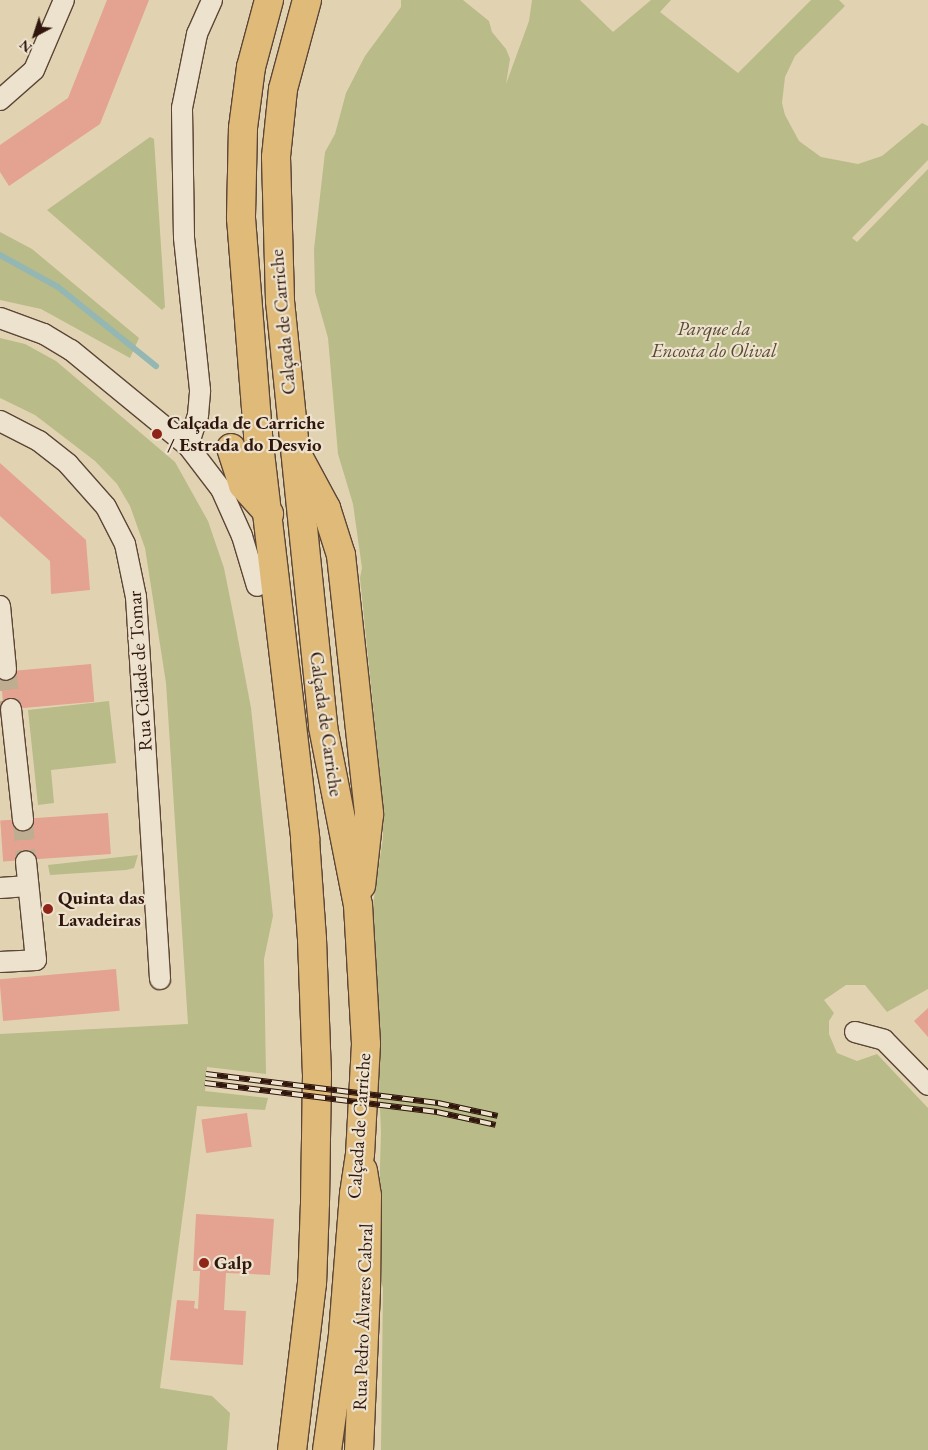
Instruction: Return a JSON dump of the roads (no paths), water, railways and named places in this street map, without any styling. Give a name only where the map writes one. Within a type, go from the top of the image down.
[{"type":"main road","name":"Calçada de Carriche","points":[[269,0],[251,67],[244,119],[241,218],[245,304],[266,512],[309,889],[317,1084],[312,1283],[292,1450]]},
{"type":"main road","name":"Calçada de Carriche","points":[[307,0],[283,90],[276,157],[280,301],[323,726],[358,905],[366,1044],[360,1154],[343,1335],[327,1450]]},
{"type":"main road","points":[[293,434],[300,460],[322,499],[338,540],[369,814],[358,905]]},
{"type":"main road","points":[[231,448],[243,485],[266,512],[331,564],[340,577],[346,600]]},
{"type":"main road","points":[[257,586],[275,646],[293,740]]},
{"type":"main road","name":"Rua Pedro Álvares Cabral","points":[[359,1450],[367,1196],[360,1154]]},
{"type":"street","points":[[0,100],[34,70],[64,0]]},
{"type":"street","points":[[188,446],[198,415],[200,390],[184,237],[182,108],[197,34],[212,0]]},
{"type":"street","points":[[0,318],[44,334],[71,350],[188,446],[221,489],[242,536],[257,586]]},
{"type":"street","name":"Rua Cidade de Tomar","points":[[0,421],[39,441],[68,464],[106,507],[125,544],[136,597],[160,980]]},
{"type":"street","points":[[0,606],[4,658]]},
{"type":"street","points":[[11,709],[23,820]]},
{"type":"street","points":[[0,962],[36,960],[26,862]]},
{"type":"street","points":[[0,888],[28,886]]},
{"type":"street","points":[[854,1032],[884,1040],[928,1085]]},
{"type":"waterway","points":[[0,255],[58,287],[156,366]]},
{"type":"tunnel","points":[[6,670],[11,709]]},
{"type":"tunnel","points":[[23,820],[26,862]]},
{"type":"railway","points":[[206,1074],[438,1103],[498,1116]]},
{"type":"railway","points":[[205,1083],[437,1112],[496,1125]]},
{"type":"place","name":"Calçada de Carriche / Estrada do Desvio","points":[[157,434]]},
{"type":"place","name":"Quinta das Lavadeiras","points":[[48,909]]},
{"type":"place","name":"Galp","points":[[204,1263]]},
{"type":"park label","name":"Parque da Encosta do Olival","points":[[714,340]]}]
